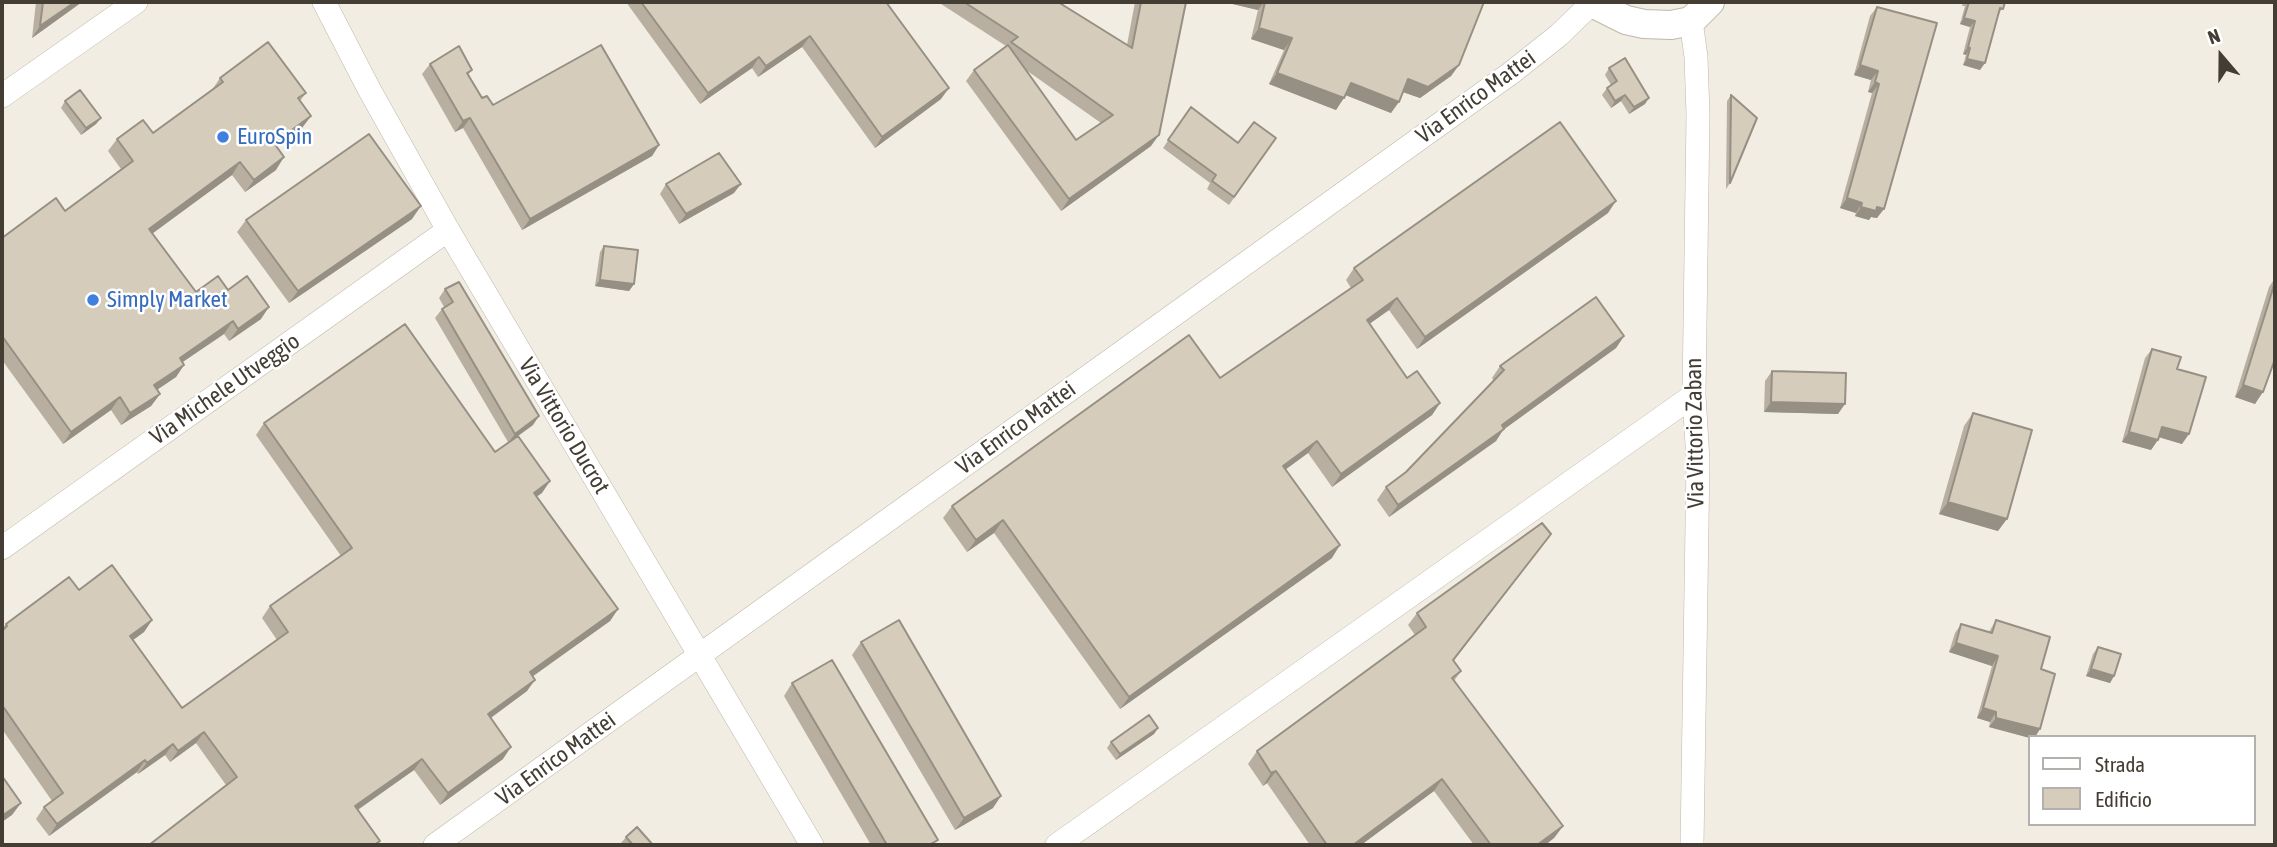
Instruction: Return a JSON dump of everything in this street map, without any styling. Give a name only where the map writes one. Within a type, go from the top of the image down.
[{"type":"street","points":[[2,96],[136,2]]},
{"type":"street","name":"Via Vittorio Ducrot","points":[[324,2],[448,230],[812,845]]},
{"type":"street","points":[[1591,3],[1626,20],[1644,24],[1671,25],[1701,12]]},
{"type":"street","name":"Via Enrico Mattei","points":[[435,845],[1500,81],[1559,35],[1591,3]]},
{"type":"street","name":"Via Vittorio Zaban","points":[[1692,845],[1698,461],[1693,395],[1698,115],[1696,57],[1701,12]]},
{"type":"street","name":"Via Michele Utveggio","points":[[2,548],[448,230]]},
{"type":"street","points":[[1057,845],[1693,395]]},
{"type":"building","points":[[43,2],[75,2],[40,26]]},
{"type":"building","points":[[641,2],[886,2],[949,88],[882,137],[810,36],[766,66],[759,57],[708,93]]},
{"type":"building","points":[[964,2],[1058,2],[1132,48],[1141,2],[1186,2],[1159,135],[1069,199],[974,70],[1008,45],[1076,140],[1113,115],[1011,42],[1018,37]]},
{"type":"building","points":[[1265,2],[1484,2],[1459,65],[1428,87],[1408,79],[1399,102],[1351,83],[1344,98],[1277,73],[1292,38],[1259,28]]},
{"type":"building","points":[[1969,2],[2005,2],[2003,9],[2000,8],[1985,63],[1967,59],[1975,21],[1964,18]]},
{"type":"building","points":[[1877,7],[1937,23],[1884,209],[1877,207],[1876,211],[1861,207],[1862,203],[1847,198],[1879,84],[1875,82],[1878,71],[1860,65]]},
{"type":"building","points":[[268,42],[306,93],[298,98],[311,116],[274,143],[284,157],[254,180],[240,162],[149,229],[196,292],[218,276],[228,290],[247,276],[269,307],[238,329],[233,321],[180,358],[184,365],[154,385],[160,394],[130,413],[120,397],[71,432],[2,336],[2,238],[56,198],[65,211],[133,161],[117,139],[143,120],[153,133],[223,82],[220,78]]},
{"type":"building","points":[[601,45],[659,145],[530,219],[470,118],[463,121],[430,64],[459,46],[472,70],[467,73],[482,98],[487,96],[493,105]]},
{"type":"building","points":[[1625,58],[1649,98],[1634,107],[1625,95],[1615,101],[1607,88],[1617,81],[1609,68]]},
{"type":"building","points":[[80,90],[101,118],[86,128],[65,101]]},
{"type":"building","points":[[1731,95],[1757,118],[1730,183]]},
{"type":"building","points":[[1191,107],[1238,143],[1254,122],[1276,138],[1234,197],[1212,181],[1216,175],[1168,140]]},
{"type":"building","points":[[1560,122],[1616,201],[1425,337],[1397,298],[1367,320],[1407,378],[1417,371],[1440,403],[1341,474],[1317,441],[1283,466],[1340,545],[1129,697],[1003,520],[976,540],[952,506],[1189,335],[1220,378],[1363,280],[1354,268]]},
{"type":"building","points":[[369,134],[421,206],[298,291],[246,220]]},
{"type":"building","points":[[719,153],[741,184],[686,214],[666,184]]},
{"type":"building","points":[[604,246],[638,250],[634,284],[600,280]]},
{"type":"building","points":[[459,282],[539,416],[515,434],[442,309],[453,302],[445,289]]},
{"type":"building","points":[[2275,282],[2275,359],[2263,392],[2243,385]]},
{"type":"building","points":[[1596,297],[1624,336],[1502,425],[1504,429],[1398,505],[1386,487],[1406,472],[1504,370],[1500,366]]},
{"type":"building","points":[[405,324],[495,452],[518,436],[550,481],[534,493],[618,609],[530,672],[535,680],[488,714],[511,747],[448,793],[422,759],[355,806],[380,841],[374,845],[149,845],[237,777],[204,732],[178,751],[173,744],[147,763],[145,760],[57,824],[44,807],[63,793],[2,705],[2,631],[6,624],[69,577],[79,590],[112,565],[152,620],[130,636],[182,708],[288,632],[270,606],[352,548],[264,423]]},
{"type":"building","points":[[2152,349],[2181,357],[2177,369],[2206,377],[2189,434],[2162,427],[2158,440],[2129,432]]},
{"type":"building","points":[[1772,371],[1846,373],[1845,404],[1771,402]]},
{"type":"building","points":[[1973,413],[2032,430],[2007,519],[1948,502]]},
{"type":"building","points":[[1542,523],[1551,534],[1453,660],[1461,671],[1452,678],[1563,826],[1537,845],[1491,845],[1442,779],[1353,845],[1327,845],[1276,771],[1271,773],[1257,751],[1426,627],[1417,613]]},
{"type":"building","points":[[899,620],[1001,796],[964,818],[861,642]]},
{"type":"building","points":[[1996,620],[2050,637],[2041,669],[2055,674],[2040,729],[1996,718],[1996,712],[1983,708],[1998,656],[1956,643],[1961,624],[1992,633]]},
{"type":"building","points":[[2098,647],[2121,654],[2114,676],[2091,669]]},
{"type":"building","points":[[832,660],[938,840],[929,845],[887,845],[792,683]]},
{"type":"building","points":[[1149,715],[1158,728],[1120,754],[1111,742]]},
{"type":"building","points":[[2,776],[21,803],[3,815],[2,813]]},
{"type":"building","points":[[637,827],[653,845],[633,845],[626,837]]},
{"type":"place","name":"EuroSpin","points":[[223,137]]},
{"type":"place","name":"Simply Market","points":[[93,300]]}]
